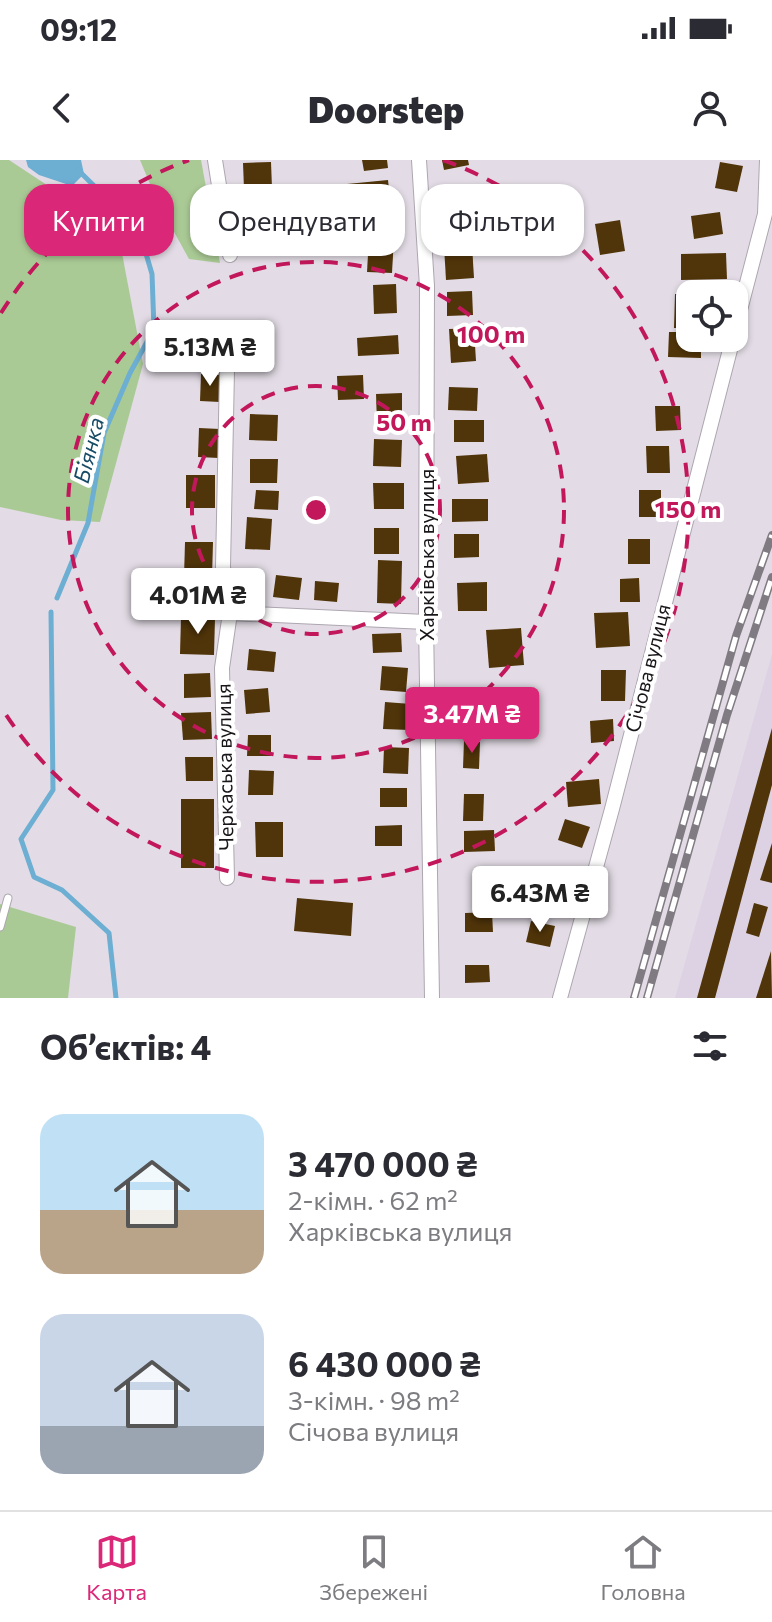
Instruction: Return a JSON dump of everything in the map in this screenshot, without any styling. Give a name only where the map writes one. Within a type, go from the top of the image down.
[{"type":"street","points":[[215,160],[219,184]]},
{"type":"street","name":"Харківська вулиця","points":[[419,160],[427,286],[426,622],[432,998]]},
{"type":"street","name":"Січова вулиця","points":[[748,280],[765,214],[767,160]]},
{"type":"street","name":"Січова вулиця","points":[[560,998],[612,809],[729,352]]},
{"type":"street","name":"Черкаська вулиця","points":[[227,370],[223,567],[230,613],[222,668],[227,878]]},
{"type":"street","points":[[230,613],[426,622]]},
{"type":"lane","points":[[0,927],[8,898]]},
{"type":"shaded area","points":[[772,654],[772,998],[675,998]]},
{"type":"green space","points":[[0,160],[9,160],[45,184],[24,184],[24,256],[123,256],[143,364],[100,522],[61,520],[0,507]]},
{"type":"green space","points":[[140,160],[201,160],[205,184],[190,184],[190,256],[219,256],[220,263],[189,259],[174,232],[174,184],[150,184]]},
{"type":"green space","points":[[0,904],[76,927],[68,998],[0,998]]},
{"type":"water","points":[[26,160],[81,160],[84,174],[74,184],[66,184],[39,175],[28,167]]},
{"type":"building","points":[[362,160],[387,160],[388,168],[364,171]]},
{"type":"building","points":[[442,160],[468,160],[469,165],[444,170]]},
{"type":"building","points":[[271,162],[272,184],[244,184],[243,163]]},
{"type":"building","points":[[720,162],[743,166],[737,192],[715,188]]},
{"type":"building","points":[[388,180],[388,184],[347,184]]},
{"type":"building","points":[[720,212],[723,234],[694,239],[691,216]]},
{"type":"building","points":[[620,220],[625,251],[600,255],[595,224]]},
{"type":"building","points":[[726,253],[727,279],[681,280],[681,254]]},
{"type":"building","points":[[368,256],[393,256],[392,273],[367,272]]},
{"type":"building","points":[[445,256],[473,256],[474,278],[446,280]]},
{"type":"building","points":[[396,284],[397,313],[374,314],[373,285]]},
{"type":"building","points":[[472,291],[473,315],[447,316],[447,292]]},
{"type":"building","points":[[675,294],[676,328],[674,328]]},
{"type":"building","points":[[474,328],[476,361],[451,363],[449,329]]},
{"type":"building","points":[[669,332],[676,332],[676,352],[701,352],[701,358],[668,357]]},
{"type":"building","points":[[398,335],[399,354],[358,356],[357,338]]},
{"type":"building","points":[[201,374],[221,375],[220,402],[200,401]]},
{"type":"building","points":[[363,375],[364,399],[338,400],[337,376]]},
{"type":"building","points":[[449,387],[478,388],[477,411],[448,410]]},
{"type":"building","points":[[402,393],[402,423],[377,424],[376,394]]},
{"type":"building","points":[[655,406],[680,406],[681,430],[656,431]]},
{"type":"building","points":[[250,414],[278,415],[277,441],[249,440]]},
{"type":"building","points":[[454,420],[484,420],[484,442],[454,442]]},
{"type":"building","points":[[199,428],[220,429],[219,458],[198,457]]},
{"type":"building","points":[[374,439],[402,440],[401,467],[373,466]]},
{"type":"building","points":[[646,446],[669,446],[670,473],[647,473]]},
{"type":"building","points":[[487,454],[489,482],[458,484],[456,456]]},
{"type":"building","points":[[250,459],[278,459],[277,483],[250,483]]},
{"type":"building","points":[[186,475],[215,475],[215,508],[186,508]]},
{"type":"building","points":[[373,483],[404,483],[404,509],[374,509]]},
{"type":"building","points":[[256,490],[279,491],[278,510],[254,509]]},
{"type":"building","points":[[639,490],[661,490],[661,517],[639,517]]},
{"type":"building","points":[[452,499],[488,499],[488,521],[452,522]]},
{"type":"building","points":[[247,517],[272,519],[270,550],[245,549]]},
{"type":"building","points":[[374,528],[399,528],[399,554],[374,554]]},
{"type":"building","points":[[454,534],[479,534],[479,557],[454,558]]},
{"type":"building","points":[[628,539],[650,539],[650,564],[628,564]]},
{"type":"building","points":[[185,542],[213,542],[212,578],[184,577]]},
{"type":"building","points":[[378,560],[402,561],[401,604],[377,603]]},
{"type":"building","points":[[276,575],[302,578],[299,600],[273,597]]},
{"type":"building","points":[[639,578],[640,602],[620,602],[620,579]]},
{"type":"building","points":[[315,581],[339,583],[337,602],[314,600]]},
{"type":"building","points":[[487,582],[487,611],[458,611],[457,583]]},
{"type":"building","points":[[628,612],[630,646],[596,648],[594,613]]},
{"type":"building","points":[[181,617],[215,618],[214,655],[180,654]]},
{"type":"building","points":[[521,628],[524,665],[489,668],[486,630]]},
{"type":"building","points":[[401,633],[402,652],[373,653],[372,634]]},
{"type":"building","points":[[249,649],[276,652],[274,672],[247,670]]},
{"type":"building","points":[[382,666],[408,668],[406,692],[380,690]]},
{"type":"building","points":[[601,670],[626,670],[625,701],[601,701]]},
{"type":"building","points":[[210,673],[211,697],[184,698],[184,674]]},
{"type":"building","points":[[268,688],[270,712],[246,714],[244,690]]},
{"type":"building","points":[[511,694],[512,714],[468,717],[467,697]]},
{"type":"building","points":[[385,702],[411,704],[409,730],[383,729]]},
{"type":"building","points":[[211,712],[212,739],[183,740],[181,713]]},
{"type":"building","points":[[613,719],[614,741],[591,743],[590,721]]},
{"type":"building","points":[[772,728],[772,785],[715,998],[697,998]]},
{"type":"building","points":[[248,735],[271,735],[271,756],[247,756]]},
{"type":"building","points":[[464,741],[480,742],[479,769],[463,768]]},
{"type":"building","points":[[384,747],[409,748],[408,774],[383,773]]},
{"type":"building","points":[[185,757],[213,757],[213,781],[186,781]]},
{"type":"building","points":[[249,770],[274,771],[273,795],[248,795]]},
{"type":"building","points":[[599,779],[601,804],[568,807],[566,782]]},
{"type":"building","points":[[380,788],[407,788],[407,807],[380,807]]},
{"type":"building","points":[[464,794],[484,794],[483,821],[463,821]]},
{"type":"building","points":[[181,799],[214,799],[214,868],[181,868]]},
{"type":"building","points":[[565,819],[590,827],[582,848],[558,840]]},
{"type":"building","points":[[255,822],[283,822],[283,857],[256,857]]},
{"type":"building","points":[[402,825],[402,846],[375,846],[375,826]]},
{"type":"building","points":[[494,830],[495,851],[464,852],[464,831]]},
{"type":"building","points":[[772,843],[772,883],[760,880]]},
{"type":"building","points":[[297,898],[353,903],[351,936],[294,931]]},
{"type":"building","points":[[754,903],[768,907],[759,937],[746,933]]},
{"type":"building","points":[[492,912],[493,932],[465,932],[465,913]]},
{"type":"building","points":[[531,921],[555,926],[550,947],[526,942]]},
{"type":"building","points":[[771,951],[772,998],[756,998]]},
{"type":"building","points":[[465,965],[489,965],[490,982],[465,983]]},
{"type":"waterway","name":"Біянка","points":[[57,598],[88,523],[104,433],[130,373],[154,329],[152,274],[139,230],[78,170]]},
{"type":"waterway","name":"Біянка","points":[[51,612],[53,790],[21,839],[34,877],[62,890],[109,933],[116,998]]},
{"type":"railway","points":[[634,998],[736,636],[772,535]]},
{"type":"railway","points":[[647,998],[727,715],[772,577]]}]
